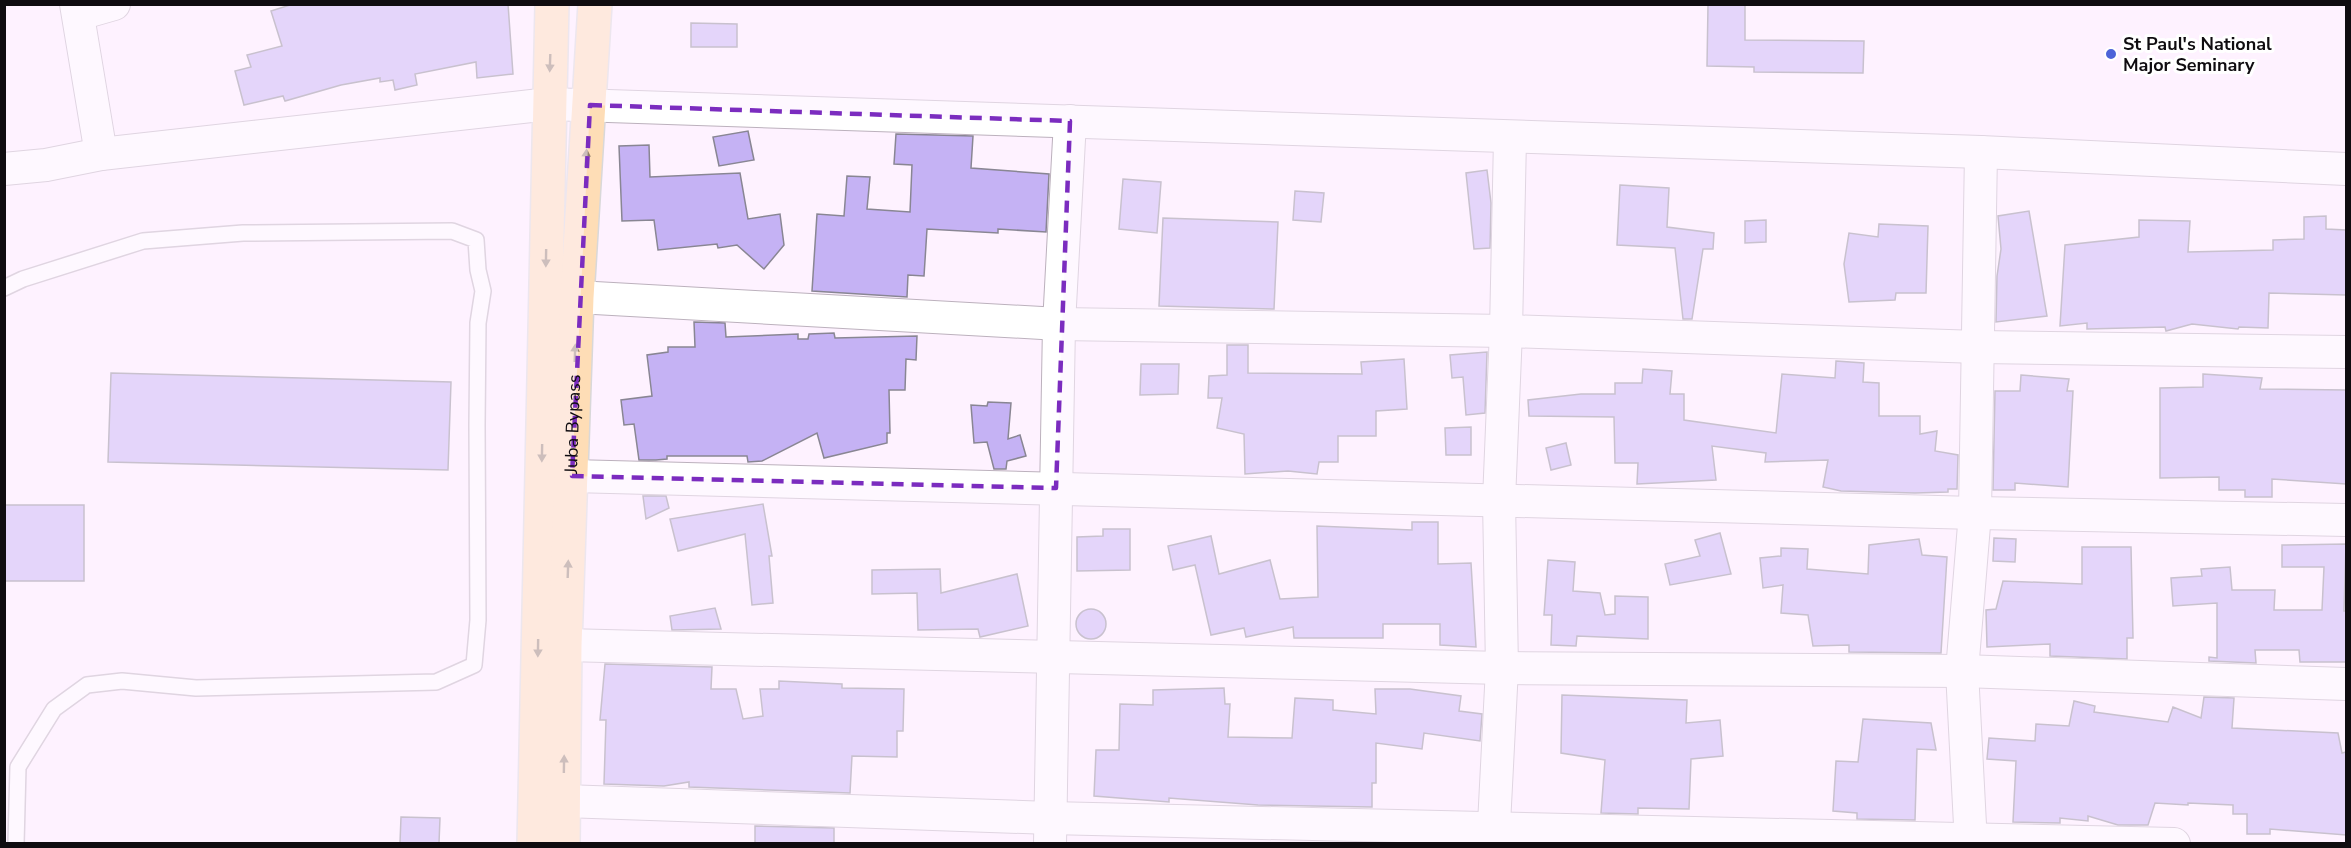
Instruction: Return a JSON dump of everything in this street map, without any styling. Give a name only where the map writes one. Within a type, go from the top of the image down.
[{"type":"main road","name":"Juba Bypass","points":[[534,843],[552,4]]},
{"type":"main road","name":"Juba Bypass","points":[[563,843],[566,645],[577,297],[595,4]]},
{"type":"street","points":[[100,154],[78,9],[114,4]]},
{"type":"street","points":[[4,169],[45,165],[100,154],[549,104],[1981,152],[2346,169]]},
{"type":"street","points":[[1050,831],[1051,657],[1059,324],[1070,121]]},
{"type":"street","points":[[1493,835],[1502,668],[1499,500],[1506,331],[1510,138]]},
{"type":"street","points":[[1971,840],[1962,671],[1975,513],[1981,152]]},
{"type":"street","points":[[577,297],[1059,324],[1506,331],[1978,347],[2346,352]]},
{"type":"street","points":[[572,476],[1975,513],[2346,520]]},
{"type":"street","points":[[566,645],[1502,668],[1962,671],[2346,684]]},
{"type":"street","points":[[564,801],[1050,831],[2174,843]]},
{"type":"lane","points":[[4,288],[23,279],[143,241],[243,233],[452,231],[476,240],[478,270],[483,291],[478,323],[478,620],[474,664],[436,682],[196,688],[122,681],[87,685],[54,709],[18,767],[16,843]]},
{"type":"highlighted area","points":[[590,105],[1070,121],[1056,488],[572,476]]},
{"type":"building","points":[[293,4],[508,4],[513,74],[477,78],[476,62],[415,74],[417,85],[395,90],[393,80],[380,82],[380,78],[341,85],[285,101],[283,96],[244,105],[235,71],[251,67],[247,55],[282,46],[271,11]]},
{"type":"building","points":[[1708,5],[1745,5],[1745,40],[1864,41],[1863,73],[1754,72],[1754,67],[1707,66]]},
{"type":"building","points":[[691,23],[737,24],[737,47],[691,47]]},
{"type":"building","points":[[748,131],[754,160],[719,166],[713,137]]},
{"type":"building","points":[[896,134],[973,136],[971,168],[1049,174],[1046,232],[998,229],[998,233],[927,229],[924,276],[908,275],[907,297],[812,291],[817,214],[844,216],[847,176],[870,177],[867,209],[910,212],[912,165],[894,164]]},
{"type":"building","points":[[649,145],[650,177],[740,173],[748,219],[780,214],[784,245],[764,269],[737,245],[718,248],[717,244],[658,250],[654,220],[622,221],[619,146]]},
{"type":"building","points":[[1487,170],[1491,203],[1490,248],[1474,249],[1466,173]]},
{"type":"building","points":[[1123,179],[1161,182],[1157,233],[1119,229]]},
{"type":"building","points":[[1620,185],[1669,188],[1667,227],[1714,233],[1713,249],[1703,249],[1692,319],[1683,319],[1675,248],[1617,245]]},
{"type":"building","points":[[1295,191],[1324,193],[1321,222],[1293,220]]},
{"type":"building","points":[[2029,211],[2047,316],[1996,322],[1997,276],[2001,249],[1998,216]]},
{"type":"building","points":[[2326,216],[2326,229],[2346,230],[2346,295],[2269,293],[2268,328],[2239,327],[2238,329],[2192,324],[2166,331],[2165,327],[2087,329],[2087,323],[2060,326],[2065,245],[2139,237],[2139,220],[2190,221],[2188,252],[2273,250],[2273,240],[2304,239],[2304,217]]},
{"type":"building","points":[[1163,218],[1278,222],[1274,309],[1159,306]]},
{"type":"building","points":[[1766,220],[1766,242],[1745,243],[1745,221]]},
{"type":"building","points":[[1879,224],[1928,226],[1926,293],[1896,293],[1895,300],[1849,302],[1844,264],[1849,233],[1878,237]]},
{"type":"building","points":[[694,322],[725,323],[726,337],[798,334],[798,339],[808,339],[809,334],[834,333],[835,338],[917,336],[916,360],[906,359],[905,390],[889,390],[890,433],[887,433],[887,443],[824,458],[817,433],[762,461],[748,462],[747,456],[667,456],[667,459],[639,460],[634,424],[624,425],[621,400],[652,396],[647,355],[668,352],[668,347],[695,347]]},
{"type":"building","points":[[1227,345],[1248,345],[1248,373],[1362,374],[1361,362],[1404,359],[1407,409],[1376,411],[1376,436],[1338,436],[1338,462],[1319,462],[1317,474],[1288,471],[1245,474],[1244,434],[1217,428],[1222,398],[1208,398],[1209,376],[1227,375]]},
{"type":"building","points":[[1487,352],[1485,413],[1466,415],[1463,377],[1452,378],[1450,355]]},
{"type":"building","points":[[1836,361],[1864,363],[1863,382],[1879,383],[1879,416],[1920,416],[1920,434],[1937,431],[1935,451],[1958,455],[1957,489],[1948,489],[1948,492],[1915,493],[1841,491],[1823,487],[1828,460],[1765,462],[1766,453],[1712,446],[1716,480],[1637,484],[1638,463],[1615,463],[1614,417],[1529,416],[1528,400],[1581,394],[1615,394],[1615,383],[1642,383],[1643,369],[1672,371],[1670,394],[1684,394],[1684,420],[1776,433],[1782,374],[1835,378]]},
{"type":"building","points":[[1141,364],[1179,364],[1178,394],[1140,395]]},
{"type":"building","points":[[111,373],[451,382],[448,470],[108,462]]},
{"type":"building","points":[[2203,374],[2262,378],[2260,389],[2346,390],[2346,484],[2272,479],[2272,497],[2245,497],[2245,490],[2219,490],[2219,477],[2160,478],[2160,388],[2203,387]]},
{"type":"building","points":[[2021,375],[2069,379],[2067,391],[2073,391],[2068,487],[2015,483],[2015,490],[1993,490],[1995,391],[2020,391]]},
{"type":"building","points":[[988,402],[1011,403],[1008,439],[1020,435],[1026,456],[1007,461],[1006,469],[994,469],[987,442],[974,443],[971,405],[987,406]]},
{"type":"building","points":[[1471,427],[1471,455],[1446,455],[1445,428]]},
{"type":"building","points":[[1566,443],[1571,465],[1551,470],[1546,448]]},
{"type":"building","points":[[643,496],[666,496],[669,508],[646,519]]},
{"type":"building","points":[[763,504],[772,556],[769,556],[773,603],[752,605],[745,534],[678,551],[670,519]]},
{"type":"building","points":[[4,505],[84,505],[84,581],[4,581]]},
{"type":"building","points":[[1412,522],[1438,522],[1438,564],[1471,563],[1476,647],[1440,645],[1440,624],[1383,624],[1383,638],[1294,638],[1293,627],[1246,637],[1244,628],[1211,635],[1195,565],[1173,570],[1168,546],[1211,536],[1219,574],[1270,560],[1280,599],[1318,597],[1317,526],[1412,530]]},
{"type":"building","points":[[1103,529],[1130,529],[1130,570],[1077,571],[1077,537],[1103,536]]},
{"type":"building","points":[[1720,533],[1731,574],[1670,585],[1665,564],[1700,556],[1695,540]]},
{"type":"building","points":[[1994,538],[2016,539],[2015,562],[1993,561]]},
{"type":"building","points":[[1919,539],[1922,555],[1947,557],[1941,653],[1849,652],[1849,645],[1813,646],[1808,615],[1781,613],[1783,585],[1763,588],[1760,558],[1781,556],[1781,548],[1808,549],[1807,569],[1868,574],[1869,545]]},
{"type":"building","points":[[2346,544],[2344,611],[2346,611],[2346,662],[2300,662],[2299,650],[2255,650],[2256,663],[2209,661],[2209,657],[2217,658],[2217,603],[2173,606],[2171,578],[2202,576],[2201,569],[2230,567],[2232,590],[2275,590],[2274,610],[2322,610],[2324,567],[2282,567],[2282,545]]},
{"type":"building","points":[[2082,547],[2131,547],[2133,638],[2127,638],[2127,659],[2050,656],[2050,644],[1987,647],[1986,610],[1996,609],[2003,581],[2082,584]]},
{"type":"building","points":[[1548,560],[1575,562],[1573,591],[1600,593],[1605,615],[1615,614],[1615,596],[1648,597],[1648,639],[1577,636],[1576,646],[1551,645],[1552,615],[1544,615]]},
{"type":"building","points":[[940,569],[941,593],[1017,574],[1028,626],[980,637],[978,629],[918,630],[917,593],[872,594],[872,570]]},
{"type":"building","points":[[715,608],[721,629],[672,630],[670,616]]},
{"type":"building","points":[[1091,609],[1102,613],[1106,624],[1102,635],[1091,639],[1080,635],[1076,624],[1080,613]]},
{"type":"building","points":[[605,664],[712,667],[711,689],[736,689],[743,719],[763,716],[760,689],[779,689],[779,681],[842,684],[842,688],[904,689],[903,731],[897,731],[897,757],[852,756],[850,793],[689,787],[689,782],[664,786],[604,784],[606,720],[600,720]]},
{"type":"building","points":[[1224,688],[1225,704],[1230,704],[1228,737],[1292,738],[1295,698],[1333,700],[1333,710],[1376,714],[1375,689],[1410,689],[1461,696],[1459,711],[1482,714],[1480,741],[1424,733],[1422,749],[1376,743],[1376,783],[1372,783],[1372,807],[1258,805],[1169,798],[1169,802],[1094,796],[1096,750],[1119,750],[1120,704],[1153,705],[1153,690]]},
{"type":"building","points":[[1562,695],[1687,700],[1686,723],[1720,720],[1723,756],[1691,759],[1689,809],[1638,808],[1638,814],[1601,813],[1605,760],[1561,753]]},
{"type":"building","points":[[2204,697],[2234,698],[2232,728],[2338,733],[2342,753],[2346,752],[2346,835],[2270,829],[2270,834],[2247,834],[2247,814],[2233,814],[2233,805],[2188,803],[2188,805],[2155,803],[2148,825],[2118,825],[2088,816],[2088,821],[2060,818],[2060,823],[2013,822],[2016,761],[1987,759],[1989,738],[2035,741],[2036,724],[2069,726],[2074,701],[2095,706],[2094,712],[2168,722],[2173,707],[2201,718]]},
{"type":"building","points":[[1863,719],[1931,723],[1936,750],[1917,749],[1915,820],[1857,819],[1857,813],[1833,811],[1836,761],[1858,762]]},
{"type":"building","points":[[401,817],[440,818],[439,843],[400,843]]},
{"type":"building","points":[[755,826],[834,828],[834,843],[755,843]]},
{"type":"place","name":"St Paul's National Major Seminary","points":[[2111,54]]}]
